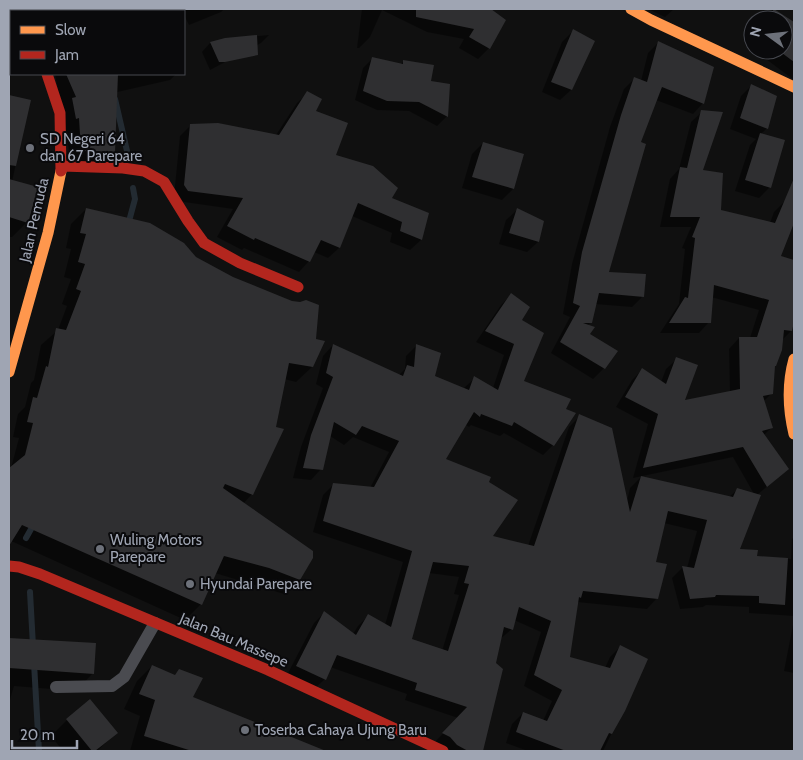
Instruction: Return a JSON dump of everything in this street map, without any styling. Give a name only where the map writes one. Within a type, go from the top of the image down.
[{"type":"main road","points":[[631,9],[794,87]]},
{"type":"main road","name":"Jalan Pemuda","points":[[9,372],[48,232],[62,166],[60,113],[47,75]]},
{"type":"main road","points":[[62,166],[122,168],[144,171],[164,182],[204,243],[240,263],[298,288]]},
{"type":"main road","points":[[794,359],[788,399],[794,434]]},
{"type":"main road","name":"Jalan Bau Massepe","points":[[9,559],[14,566],[40,574],[268,670],[443,751]]},
{"type":"lane","points":[[56,688],[112,686],[124,677],[155,623]]},
{"type":"building","points":[[416,9],[491,9],[506,20],[490,49],[469,37],[474,29],[416,17]]},
{"type":"building","points":[[793,21],[794,22],[794,62],[791,60],[793,60]]},
{"type":"building","points":[[573,29],[595,41],[572,90],[551,82]]},
{"type":"building","points":[[257,35],[258,55],[225,62],[219,62],[210,42],[225,38]]},
{"type":"building","points":[[658,41],[714,67],[704,104],[662,87],[641,142],[646,144],[609,272],[646,274],[644,297],[599,293],[592,323],[583,323],[595,327],[590,334],[618,351],[605,369],[560,342],[580,306],[573,303],[582,252],[621,115],[634,77],[647,82]]},
{"type":"building","points":[[372,57],[403,64],[403,60],[434,65],[431,81],[450,84],[448,117],[419,102],[387,101],[363,91]]},
{"type":"building","points":[[66,75],[118,75],[115,152],[81,151],[79,118],[76,119],[72,98],[76,97]]},
{"type":"building","points":[[751,84],[777,96],[768,129],[740,118]]},
{"type":"building","points":[[307,91],[322,99],[316,111],[348,123],[336,155],[373,166],[398,188],[392,198],[429,213],[422,240],[400,231],[402,222],[358,203],[340,248],[321,240],[310,262],[255,238],[254,240],[227,226],[243,198],[188,191],[184,185],[190,124],[218,123],[279,135]]},
{"type":"building","points":[[9,95],[31,100],[16,166],[9,165]]},
{"type":"building","points":[[701,110],[723,112],[703,170],[723,173],[721,210],[775,223],[794,178],[794,223],[781,256],[794,260],[794,322],[792,331],[784,330],[782,350],[775,366],[773,394],[763,396],[773,428],[762,431],[789,469],[767,487],[743,447],[643,468],[658,414],[625,397],[642,368],[666,384],[676,357],[698,365],[685,400],[740,389],[739,337],[757,337],[769,300],[714,285],[711,323],[669,323],[685,297],[688,298],[695,238],[692,237],[700,217],[670,217],[680,167],[687,168]]},
{"type":"building","points":[[760,133],[785,140],[771,188],[745,180]]},
{"type":"building","points":[[483,142],[524,154],[514,189],[472,177]]},
{"type":"building","points":[[9,179],[38,187],[28,223],[9,217]]},
{"type":"building","points":[[86,208],[150,223],[184,243],[196,257],[233,277],[292,301],[300,302],[306,300],[319,305],[316,339],[325,341],[313,367],[289,363],[276,427],[284,429],[253,495],[225,484],[223,488],[313,551],[313,558],[300,580],[269,568],[224,556],[202,605],[22,525],[9,546],[9,468],[25,455],[33,423],[27,422],[33,397],[37,398],[46,366],[48,367],[56,328],[66,330],[81,291],[76,289],[85,264],[78,262],[86,234],[80,233]]},
{"type":"building","points":[[517,208],[544,221],[539,242],[509,233]]},
{"type":"building","points":[[511,293],[530,307],[522,320],[544,333],[524,381],[571,399],[566,409],[576,413],[554,446],[514,422],[512,426],[481,414],[480,417],[474,412],[446,459],[491,477],[489,482],[518,500],[493,536],[534,546],[579,414],[612,428],[630,512],[641,476],[733,497],[737,488],[761,495],[740,549],[758,550],[757,556],[788,558],[785,605],[759,603],[759,596],[716,595],[715,597],[690,599],[682,566],[694,568],[707,520],[668,511],[656,562],[667,564],[658,599],[583,591],[581,598],[579,597],[570,657],[610,668],[620,645],[648,659],[625,711],[612,734],[609,733],[600,751],[566,751],[516,732],[523,712],[547,721],[562,690],[534,675],[551,621],[519,607],[513,630],[504,627],[496,663],[503,669],[483,751],[468,751],[442,733],[467,707],[415,690],[417,683],[337,655],[326,680],[296,666],[324,611],[356,635],[368,614],[391,627],[412,551],[323,521],[333,483],[374,487],[399,441],[362,426],[356,435],[334,422],[323,470],[303,468],[311,435],[333,377],[326,373],[333,344],[403,376],[407,365],[414,367],[416,344],[441,353],[435,376],[469,390],[474,376],[498,390],[514,344],[485,331]],"holes":[[[433,562],[469,566],[464,583],[469,584],[448,651],[412,639]]]},
{"type":"building","points":[[9,638],[96,643],[94,674],[9,668]]},
{"type":"building","points":[[152,665],[175,675],[179,669],[203,678],[193,697],[326,751],[192,751],[144,736],[155,700],[139,694]]},
{"type":"building","points":[[90,699],[118,733],[95,751],[92,751],[66,719]]},
{"type":"waterway","points":[[115,99],[127,151]]},
{"type":"waterway","points":[[128,225],[135,199],[133,188]]},
{"type":"waterway","points":[[26,538],[35,522]]},
{"type":"waterway","points":[[30,592],[33,646]]},
{"type":"waterway","points":[[34,663],[39,751]]},
{"type":"traffic: slow","points":[[631,9],[794,87]]},
{"type":"traffic: slow","points":[[9,372],[48,233],[61,171]]},
{"type":"traffic: slow","points":[[794,359],[789,396],[794,434]]},
{"type":"traffic: jam","points":[[47,75],[60,113],[61,171]]},
{"type":"traffic: jam","points":[[62,166],[123,168],[144,171],[164,182],[204,243],[240,263],[298,287]]},
{"type":"traffic: jam","points":[[9,566],[19,567],[40,574],[268,670],[443,751]]},
{"type":"place","name":"SD Negeri 64 dan 67 Parepare","points":[[30,148]]},
{"type":"place","name":"Wuling Motors Parepare","points":[[100,549]]},
{"type":"place","name":"Hyundai Parepare","points":[[190,584]]},
{"type":"place","name":"Toserba Cahaya Ujung Baru","points":[[245,730]]}]
